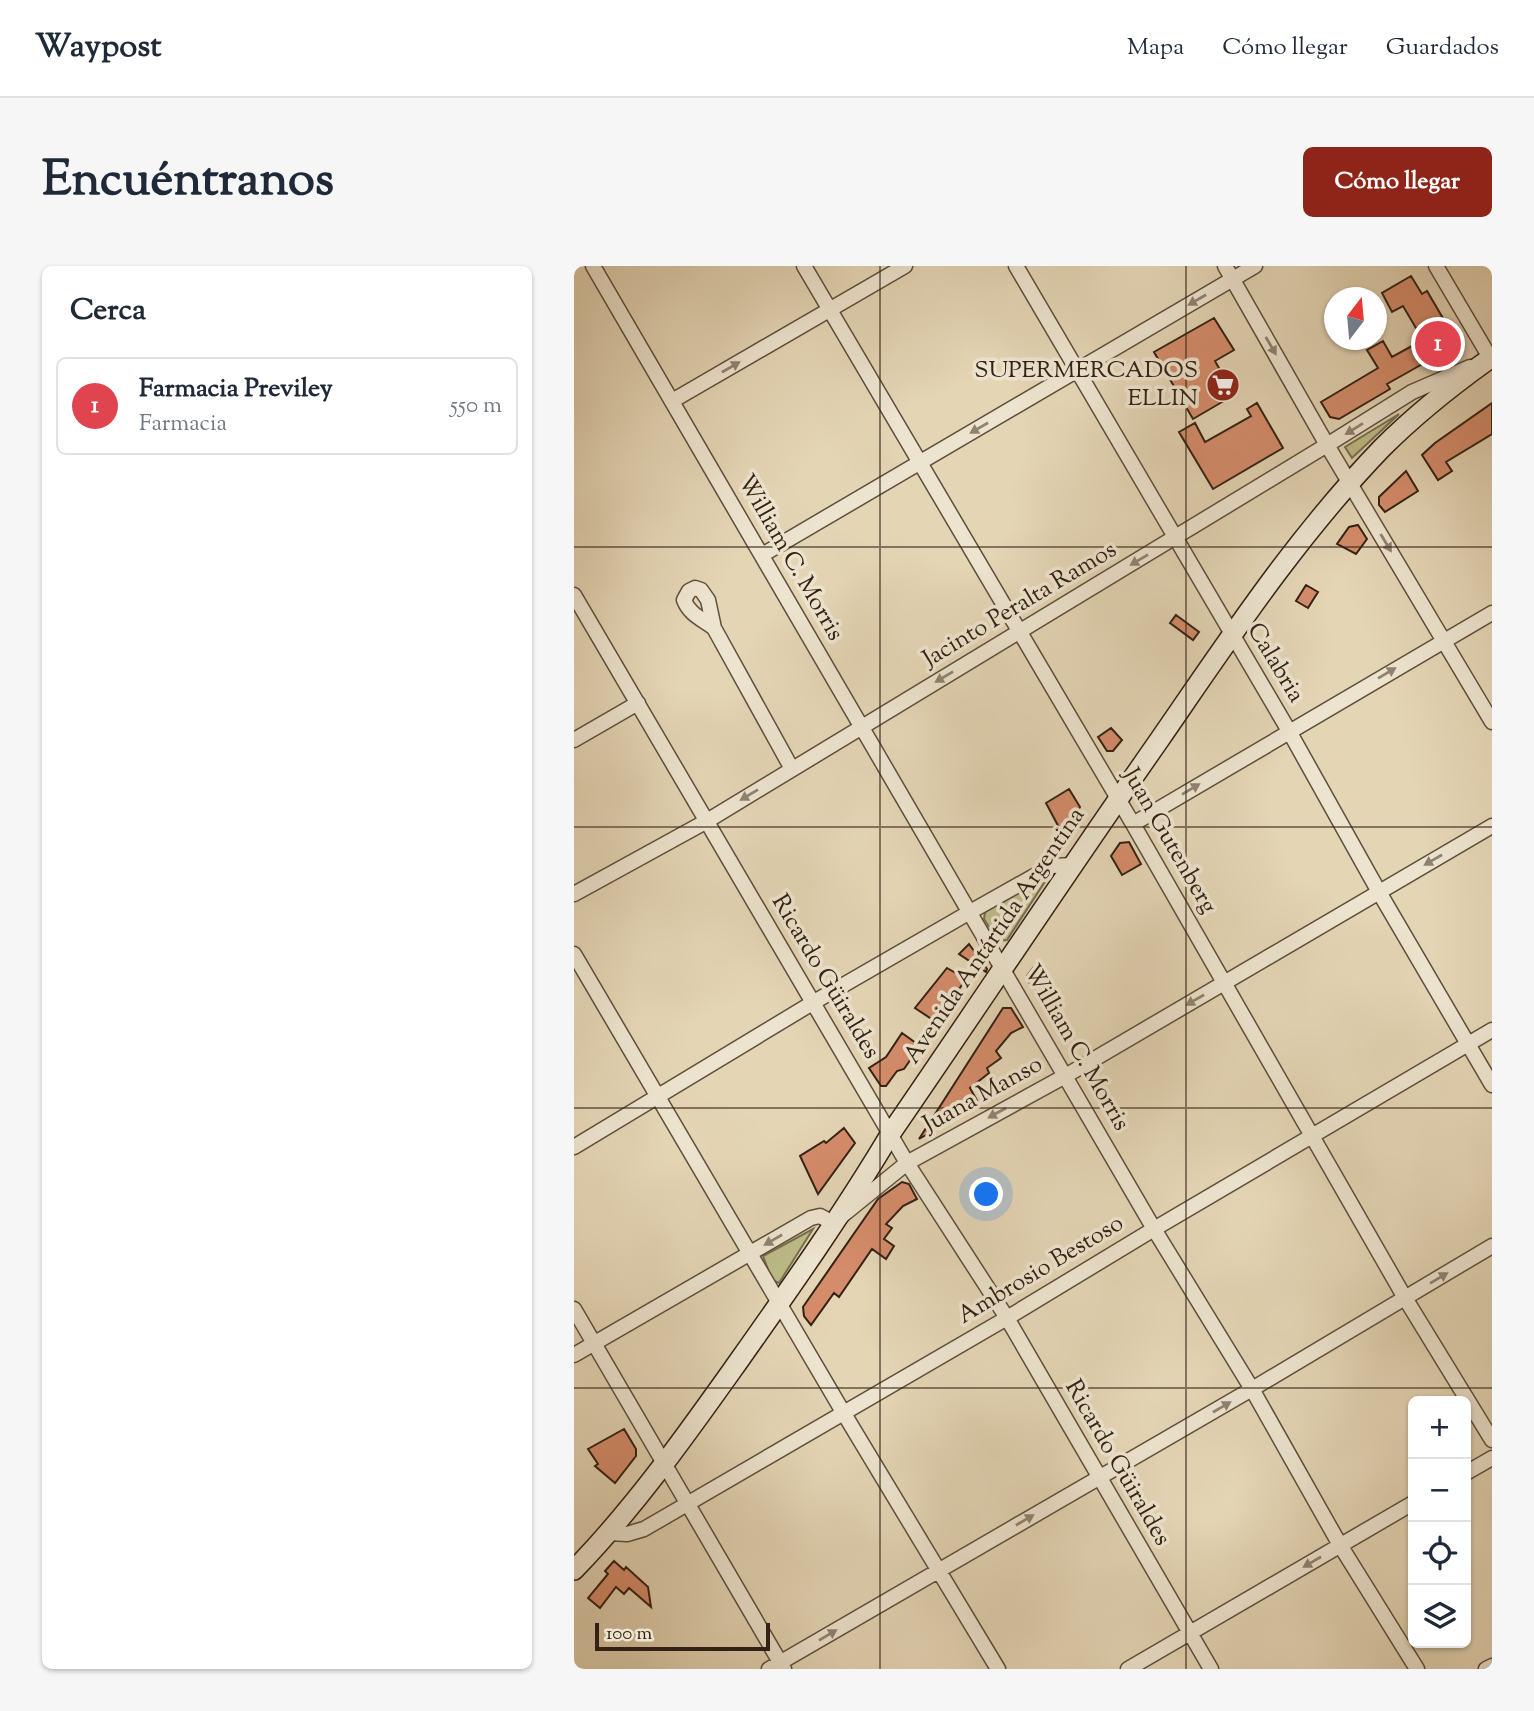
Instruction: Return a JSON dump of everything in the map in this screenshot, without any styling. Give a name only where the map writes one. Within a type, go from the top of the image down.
[{"type":"main road","name":"Avenida Antártida Argentina","points":[[574,1570],[609,1533],[665,1465],[780,1302],[891,1133],[1118,799],[1294,551],[1350,483],[1404,428],[1491,359]]},
{"type":"street","name":"William C. Morris","points":[[593,266],[1067,1075],[1154,1229],[1252,1389],[1340,1545],[1417,1669]]},
{"type":"street","name":"Juan Gutenberg","points":[[804,266],[1133,824],[1405,1298],[1492,1440]]},
{"type":"street","points":[[672,401],[905,266]]},
{"type":"street","name":"Calabria","points":[[1016,266],[1289,731],[1378,892],[1492,1085]]},
{"type":"street","points":[[1225,266],[1492,722]]},
{"type":"street","points":[[762,555],[1255,266]]},
{"type":"street","points":[[1436,266],[1491,359]]},
{"type":"street","name":"Jacinto Peralta Ramos","points":[[574,894],[707,821],[1328,446],[1412,392],[1491,359]]},
{"type":"street","name":"Ricardo Güiraldes","points":[[574,595],[907,1163],[1007,1318],[1210,1669]]},
{"type":"street","points":[[1133,824],[1492,612]]},
{"type":"street","points":[[713,628],[792,769]]},
{"type":"street","points":[[574,740],[638,703]]},
{"type":"street","name":"Juana Manso","points":[[833,1223],[907,1163],[1067,1075],[1492,826]]},
{"type":"street","points":[[574,1147],[814,1002],[970,912],[1052,866],[1073,865]]},
{"type":"street","points":[[574,954],[843,1412],[998,1669]]},
{"type":"street","name":"Ambrosio Bestoso","points":[[609,1533],[627,1534],[644,1529],[1007,1318],[1492,1030]]},
{"type":"street","points":[[574,1355],[811,1218],[820,1216],[833,1223]]},
{"type":"street","points":[[574,1309],[687,1503],[778,1667],[939,1569],[1252,1389],[1492,1246]]},
{"type":"street","points":[[1471,1470],[1492,1458]]},
{"type":"street","points":[[1128,1669],[1408,1506]]},
{"type":"street","points":[[1486,1669],[1492,1666]]},
{"type":"shaded area","points":[[1399,414],[1352,458],[1345,447]]},
{"type":"shaded area","points":[[1050,874],[1007,940],[998,941],[984,919],[985,912]]},
{"type":"shaded area","points":[[813,1229],[779,1283],[772,1280],[763,1256]]},
{"type":"building","points":[[1411,276],[1422,294],[1427,291],[1458,344],[1387,384],[1390,389],[1339,419],[1330,417],[1321,402],[1378,368],[1367,350],[1387,348],[1392,357],[1423,340],[1403,306],[1392,312],[1387,302],[1387,290]]},
{"type":"building","points":[[1214,318],[1234,350],[1215,361],[1234,395],[1193,419],[1154,352]]},
{"type":"building","points":[[1257,403],[1283,448],[1213,489],[1179,432],[1195,423],[1205,442],[1251,416],[1247,409]]},
{"type":"building","points":[[1492,403],[1492,434],[1446,462],[1452,471],[1438,480],[1422,455]]},
{"type":"building","points":[[1406,471],[1418,491],[1385,512],[1379,505],[1379,497]]},
{"type":"building","points":[[1358,525],[1367,539],[1356,554],[1337,544],[1349,527]]},
{"type":"building","points":[[1306,585],[1318,592],[1308,608],[1296,601]]},
{"type":"building","points":[[1176,615],[1199,632],[1193,640],[1170,623]]},
{"type":"building","points":[[1111,728],[1122,740],[1113,751],[1107,751],[1098,737]]},
{"type":"building","points":[[1069,789],[1080,807],[1063,835],[1046,803]]},
{"type":"building","points":[[1129,842],[1141,864],[1122,875],[1111,856],[1120,843]]},
{"type":"building","points":[[969,944],[987,969],[986,972],[959,954]]},
{"type":"building","points":[[947,968],[966,979],[936,1022],[915,1008]]},
{"type":"building","points":[[1033,968],[1048,980],[1041,986],[1030,984],[1027,976]]},
{"type":"building","points":[[1003,1008],[1011,1008],[1023,1027],[1011,1033],[996,1051],[1001,1058],[987,1068],[989,1073],[970,1088],[979,1104],[919,1139]]},
{"type":"building","points":[[902,1033],[920,1046],[904,1069],[897,1071],[886,1086],[881,1086],[869,1068],[886,1057]]},
{"type":"building","points":[[844,1128],[855,1143],[818,1194],[800,1156],[824,1141],[826,1143]]},
{"type":"building","points":[[902,1182],[909,1184],[917,1199],[903,1206],[886,1224],[892,1228],[884,1239],[894,1246],[886,1259],[872,1249],[839,1297],[834,1293],[811,1325],[804,1316],[803,1307],[878,1199]]},
{"type":"building","points":[[624,1429],[636,1449],[636,1456],[615,1483],[595,1466],[598,1464],[588,1449]]},
{"type":"building","points":[[614,1561],[624,1570],[626,1567],[648,1587],[651,1607],[629,1588],[624,1594],[616,1587],[600,1608],[588,1598],[608,1574],[605,1571]]},
{"type":"place","name":"Farmacia Previley","points":[[1438,344]]},
{"type":"place","name":"SUPERMERCADOS ELLIN","points":[[1223,385]]}]
